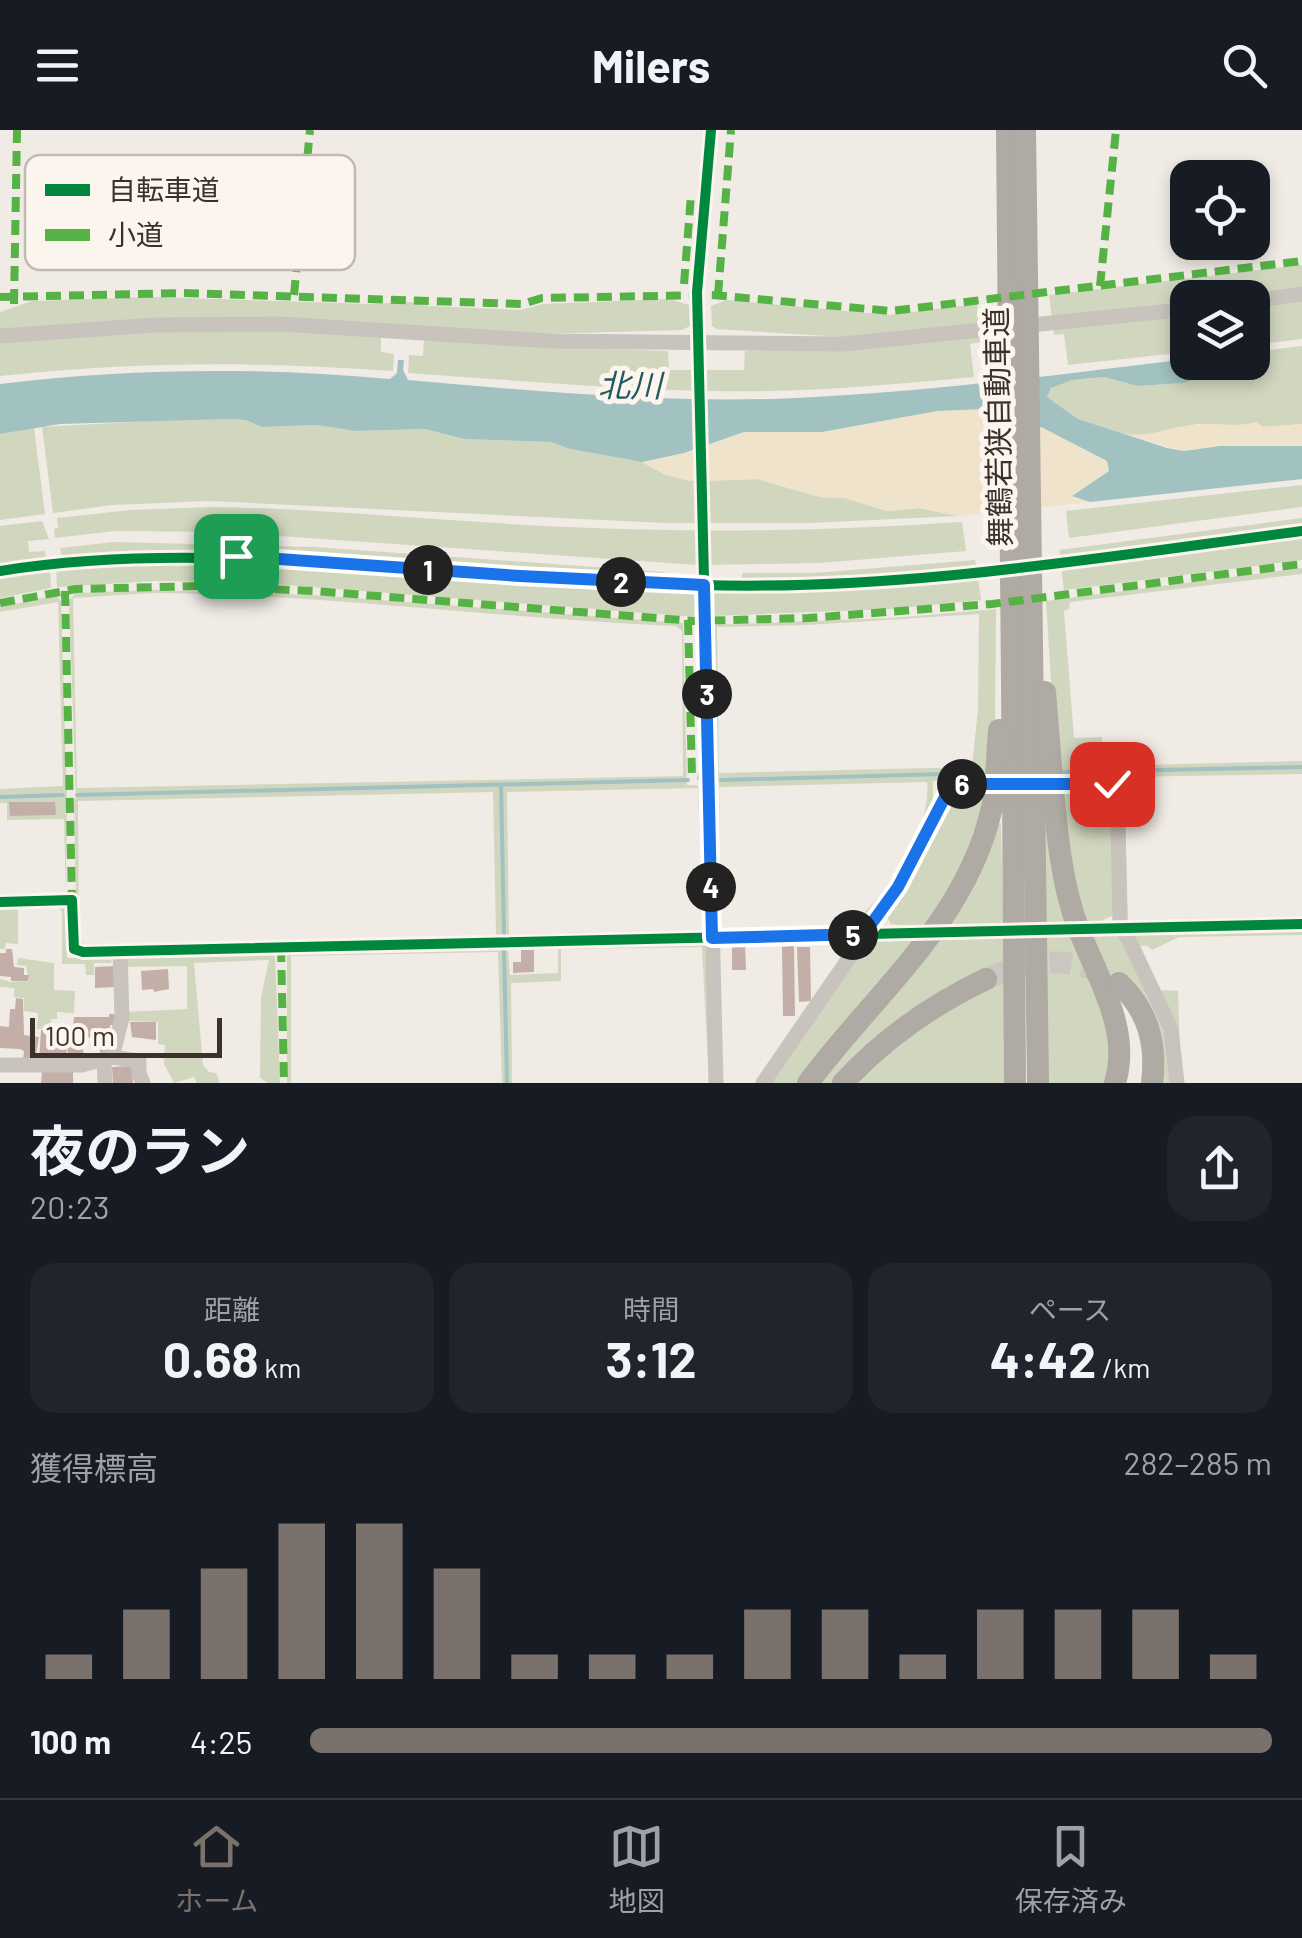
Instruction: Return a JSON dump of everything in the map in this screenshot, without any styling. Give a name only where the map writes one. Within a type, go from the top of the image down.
[{"type":"highway","name":"舞鶴若狭自動車道","points":[[1006,130],[1010,420],[1000,484],[1001,687],[1024,792]]},
{"type":"highway","name":"舞鶴若狭自動車道","points":[[1024,792],[1029,484],[1025,130]]},
{"type":"highway","points":[[808,1083],[938,926],[959,896],[980,852],[1024,792]]},
{"type":"highway","points":[[1015,1083],[1024,792]]},
{"type":"highway","points":[[1024,792],[1038,1083]]},
{"type":"highway","points":[[1024,792],[1069,898],[1118,1034],[1116,1083]]},
{"type":"highway","points":[[843,1083],[902,1029],[986,979]]},
{"type":"highway","points":[[1119,982],[1147,1021],[1154,1055],[1152,1083]]},
{"type":"street","points":[[711,130],[700,236],[699,349],[716,1083]]},
{"type":"street","points":[[1270,298],[1302,294]]},
{"type":"street","points":[[0,336],[154,325],[280,324],[699,349],[844,344],[1170,311]]},
{"type":"street","points":[[763,1083],[898,887],[947,793],[961,784],[1112,784],[1118,819],[1112,928]]},
{"type":"street","points":[[0,902],[72,900],[72,942],[74,949],[83,952],[895,934]]},
{"type":"street","points":[[1112,928],[1302,924]]},
{"type":"street","points":[[1112,928],[1128,938],[1166,1016],[1174,1040],[1177,1083]]},
{"type":"street","points":[[105,1083],[108,1058],[122,1018],[120,951]]},
{"type":"street","points":[[6,1083],[3,1065],[82,1065],[108,1058],[139,1062],[138,1073],[143,1083]]},
{"type":"green space","points":[[1302,265],[1302,289],[1270,293],[1270,280],[1176,280]]},
{"type":"green space","points":[[1170,281],[1170,303],[1052,317],[1049,295]]},
{"type":"green space","points":[[153,297],[410,302],[521,310],[543,304],[669,299],[689,305],[690,326],[682,330],[541,334],[281,318],[0,330],[0,312],[32,301]]},
{"type":"green space","points":[[727,300],[888,315],[977,304],[978,325],[842,337],[716,329],[712,326],[711,306]]},
{"type":"green space","points":[[1302,300],[1302,339],[1270,343],[1270,304]]},
{"type":"green space","points":[[1170,316],[1170,354],[1068,365],[1064,334],[1054,335],[1053,328]]},
{"type":"green space","points":[[280,331],[381,336],[381,352],[394,354],[393,371],[196,364],[0,376],[0,343],[130,332]]},
{"type":"green space","points":[[980,336],[980,342],[970,344],[974,377],[844,388],[675,390],[408,373],[409,355],[423,356],[424,338],[668,351],[669,370],[744,370],[745,351],[844,349]]},
{"type":"green space","points":[[1302,346],[1302,424],[1263,427],[1256,423],[1227,428],[1197,424],[1147,437],[1122,434],[1078,419],[1047,397],[1051,387],[1104,377],[1137,386],[1192,380],[1270,380],[1270,350]]},
{"type":"green space","points":[[203,418],[246,420],[262,427],[425,429],[464,439],[551,442],[642,462],[666,475],[705,481],[757,479],[887,511],[919,508],[958,516],[809,523],[665,523],[208,501],[112,505],[53,513],[42,427]]},
{"type":"green space","points":[[34,428],[45,514],[0,520],[0,434]]},
{"type":"green space","points":[[1302,485],[1302,507],[1069,538],[1066,511]]},
{"type":"green space","points":[[213,507],[666,530],[962,522],[966,551],[819,563],[697,565],[223,532],[114,531],[55,538],[57,518]]},
{"type":"green space","points":[[1302,518],[1302,527],[1061,558],[1059,550]]},
{"type":"green space","points":[[42,521],[49,539],[28,541],[29,552],[45,551],[46,560],[0,567],[0,526]]},
{"type":"green space","points":[[1302,536],[1302,560],[1064,590],[1061,566]]},
{"type":"green space","points":[[114,542],[315,547],[665,572],[665,578],[507,572],[238,553],[150,552],[62,558],[60,548]]},
{"type":"green space","points":[[975,560],[977,568],[918,574],[742,582],[742,573],[815,573]]},
{"type":"green space","points":[[235,561],[692,588],[697,591],[697,617],[246,582],[153,581],[57,587],[56,567]]},
{"type":"green space","points":[[50,568],[51,588],[0,598],[0,576]]},
{"type":"green space","points":[[1302,568],[1302,574],[1070,602],[1069,609],[1064,611],[1074,738],[1102,737],[1103,766],[1302,761],[1302,774],[1124,777],[1128,920],[1302,919],[1126,922],[1120,775],[1057,777],[1046,601]]},
{"type":"green space","points":[[978,577],[981,600],[890,609],[712,616],[711,595],[719,589],[822,590]]},
{"type":"green space","points":[[153,590],[314,595],[683,623],[687,785],[702,786],[705,932],[86,947],[77,941],[69,600],[76,593]],"holes":[[[152,593],[283,598],[676,626],[682,631],[683,776],[77,788],[73,598]],[[698,788],[703,930],[509,934],[507,792]],[[493,792],[496,935],[86,945],[79,940],[78,801]]]},
{"type":"green space","points":[[56,595],[61,601],[66,895],[64,819],[7,820],[7,803],[0,803],[0,789],[63,786],[58,602],[0,612],[0,607]]},
{"type":"green space","points":[[996,609],[995,726],[990,779],[933,781],[933,807],[904,866],[888,893],[854,930],[718,932],[712,625],[892,618]],"holes":[[[979,614],[978,709],[972,767],[719,773],[717,627]],[[927,782],[922,821],[904,860],[853,926],[721,929],[719,787]]]},
{"type":"green space","points":[[979,788],[989,788],[950,898],[800,1083],[766,1083],[866,940],[893,942],[899,925],[891,924],[886,915],[914,862],[950,808]]},
{"type":"green space","points":[[1059,789],[1110,802],[1114,915],[1103,920],[1105,934],[1121,936],[1159,1007],[1174,1083],[1159,1083],[1161,1062],[1115,989],[1083,925]]},
{"type":"green space","points":[[1042,808],[1112,1046],[1107,1083],[1046,1083]]},
{"type":"green space","points":[[1001,823],[1007,1083],[817,1083],[994,827]]},
{"type":"green space","points":[[0,907],[62,907],[67,958],[110,958],[112,963],[94,963],[94,975],[86,975],[85,964],[62,964],[59,908],[18,909],[18,944],[6,943],[5,949],[0,949]]},
{"type":"green space","points":[[1302,930],[1302,935],[1179,937],[1152,950],[1140,946],[1159,990],[1178,991],[1181,1083],[1179,1060],[1132,934]]},
{"type":"green space","points":[[705,945],[709,1083],[702,947],[561,949],[561,981],[511,983],[512,1083],[502,1083],[498,952],[291,956],[291,1083],[287,1083],[287,954],[508,948],[510,975],[558,973],[558,946]]},
{"type":"green space","points":[[275,955],[280,1083],[260,1078],[261,997],[269,960],[194,963],[203,1065],[216,1073],[220,1083],[197,1083],[194,1077],[174,1083],[164,1064],[165,1045],[158,1044],[158,1022],[128,1021],[125,1012],[187,1009],[187,966],[125,967],[126,959]]},
{"type":"green space","points":[[18,958],[54,963],[54,990],[75,991],[74,1013],[57,1012],[50,1029],[37,1029],[38,1013],[24,1011],[24,998],[14,997],[14,988],[0,987],[0,979],[29,981],[26,966],[17,965]]},
{"type":"sand","points":[[973,409],[1008,415],[1042,428],[1107,461],[1109,471],[1074,493],[1074,498],[1090,502],[958,516],[919,508],[888,511],[757,479],[689,481],[666,475],[642,462],[684,453],[744,432],[822,432],[937,411]]},
{"type":"sand","points":[[1256,422],[1264,427],[1302,424],[1302,446],[1220,446],[1184,451],[1122,434],[1192,425]]},
{"type":"water","points":[[398,360],[404,360],[408,380],[698,399],[844,395],[1170,361],[1170,380],[1192,380],[1137,386],[1104,377],[1072,380],[1051,388],[1047,397],[1078,419],[1167,448],[1184,451],[1220,446],[1302,446],[1302,479],[1090,502],[1072,496],[1109,471],[1107,461],[1043,428],[983,409],[937,411],[822,432],[744,432],[684,453],[642,462],[551,442],[464,439],[425,429],[262,427],[246,420],[225,419],[60,424],[0,434],[0,384],[146,372],[292,372],[390,379],[397,373]]},
{"type":"building","points":[[9,802],[55,802],[56,815],[10,816]]},
{"type":"building","points":[[745,945],[746,970],[732,970],[732,946]]},
{"type":"building","points":[[794,946],[795,1016],[783,1016],[782,947]]},
{"type":"building","points":[[797,947],[810,947],[811,1001],[799,1002]]},
{"type":"building","points":[[6,949],[12,949],[14,967],[24,968],[28,981],[0,976],[0,953],[6,953]]},
{"type":"building","points":[[521,950],[534,950],[534,972],[513,973],[513,962],[521,962]]},
{"type":"building","points":[[116,966],[117,987],[95,988],[95,967]]},
{"type":"building","points":[[168,969],[169,989],[142,990],[141,971]]},
{"type":"building","points":[[16,998],[23,999],[24,1035],[39,1037],[35,1061],[23,1061],[24,1051],[20,1049],[0,1048],[0,1026],[9,1027],[10,1009],[15,1009]]},
{"type":"building","points":[[118,1014],[118,1025],[110,1025],[110,1032],[117,1032],[108,1052],[100,1053],[100,1040],[82,1036],[84,1061],[68,1061],[67,1043],[66,1056],[49,1054],[49,1060],[39,1061],[41,1030],[68,1031],[68,1037],[72,1037],[74,1017]]},
{"type":"building","points":[[130,1022],[156,1022],[156,1040],[132,1037]]},
{"type":"building","points":[[132,1066],[133,1083],[113,1083],[112,1067]]},
{"type":"building","points":[[42,1071],[73,1071],[73,1083],[41,1083]]},
{"type":"waterway","points":[[1062,772],[1302,767]]},
{"type":"waterway","points":[[721,780],[981,773]]},
{"type":"waterway","points":[[77,795],[688,780]]},
{"type":"waterway","points":[[501,785],[504,934]]},
{"type":"waterway","points":[[0,797],[63,795]]},
{"type":"waterway","points":[[504,951],[507,1083]]},
{"type":"tunnel","points":[[895,934],[1104,929]]},
{"type":"tunnel","points":[[986,979],[1046,963],[1076,964],[1107,975]]},
{"type":"marked path","points":[[14,304],[17,130]]},
{"type":"marked path","points":[[308,155],[310,130]]},
{"type":"marked path","points":[[718,295],[731,130]]},
{"type":"marked path","points":[[1100,286],[1116,130]]},
{"type":"marked path","points":[[684,284],[691,195]]},
{"type":"marked path","points":[[0,297],[183,293],[522,304],[542,298],[712,295],[891,311],[1302,261]]},
{"type":"marked path","points":[[294,295],[296,270]]},
{"type":"marked path","points":[[0,603],[76,589],[202,586],[694,621],[808,618],[992,604],[1302,564]]},
{"type":"marked path","points":[[65,591],[72,900]]},
{"type":"marked path","points":[[688,620],[692,775],[709,777]]},
{"type":"marked path","points":[[281,947],[284,1083]]},
{"type":"cycle path","points":[[704,579],[697,292],[711,130]]},
{"type":"cycle path","points":[[0,571],[104,560],[207,558],[701,585],[852,583],[1002,570],[1302,531]]},
{"type":"cycle path","points":[[0,902],[72,900],[74,949],[83,952],[1302,924]]},
{"type":"route","points":[[236,556],[704,585],[712,938],[864,934],[898,887],[947,793],[961,784],[1112,784]]},
{"type":"water label","name":"北川","points":[[630,386]]}]
